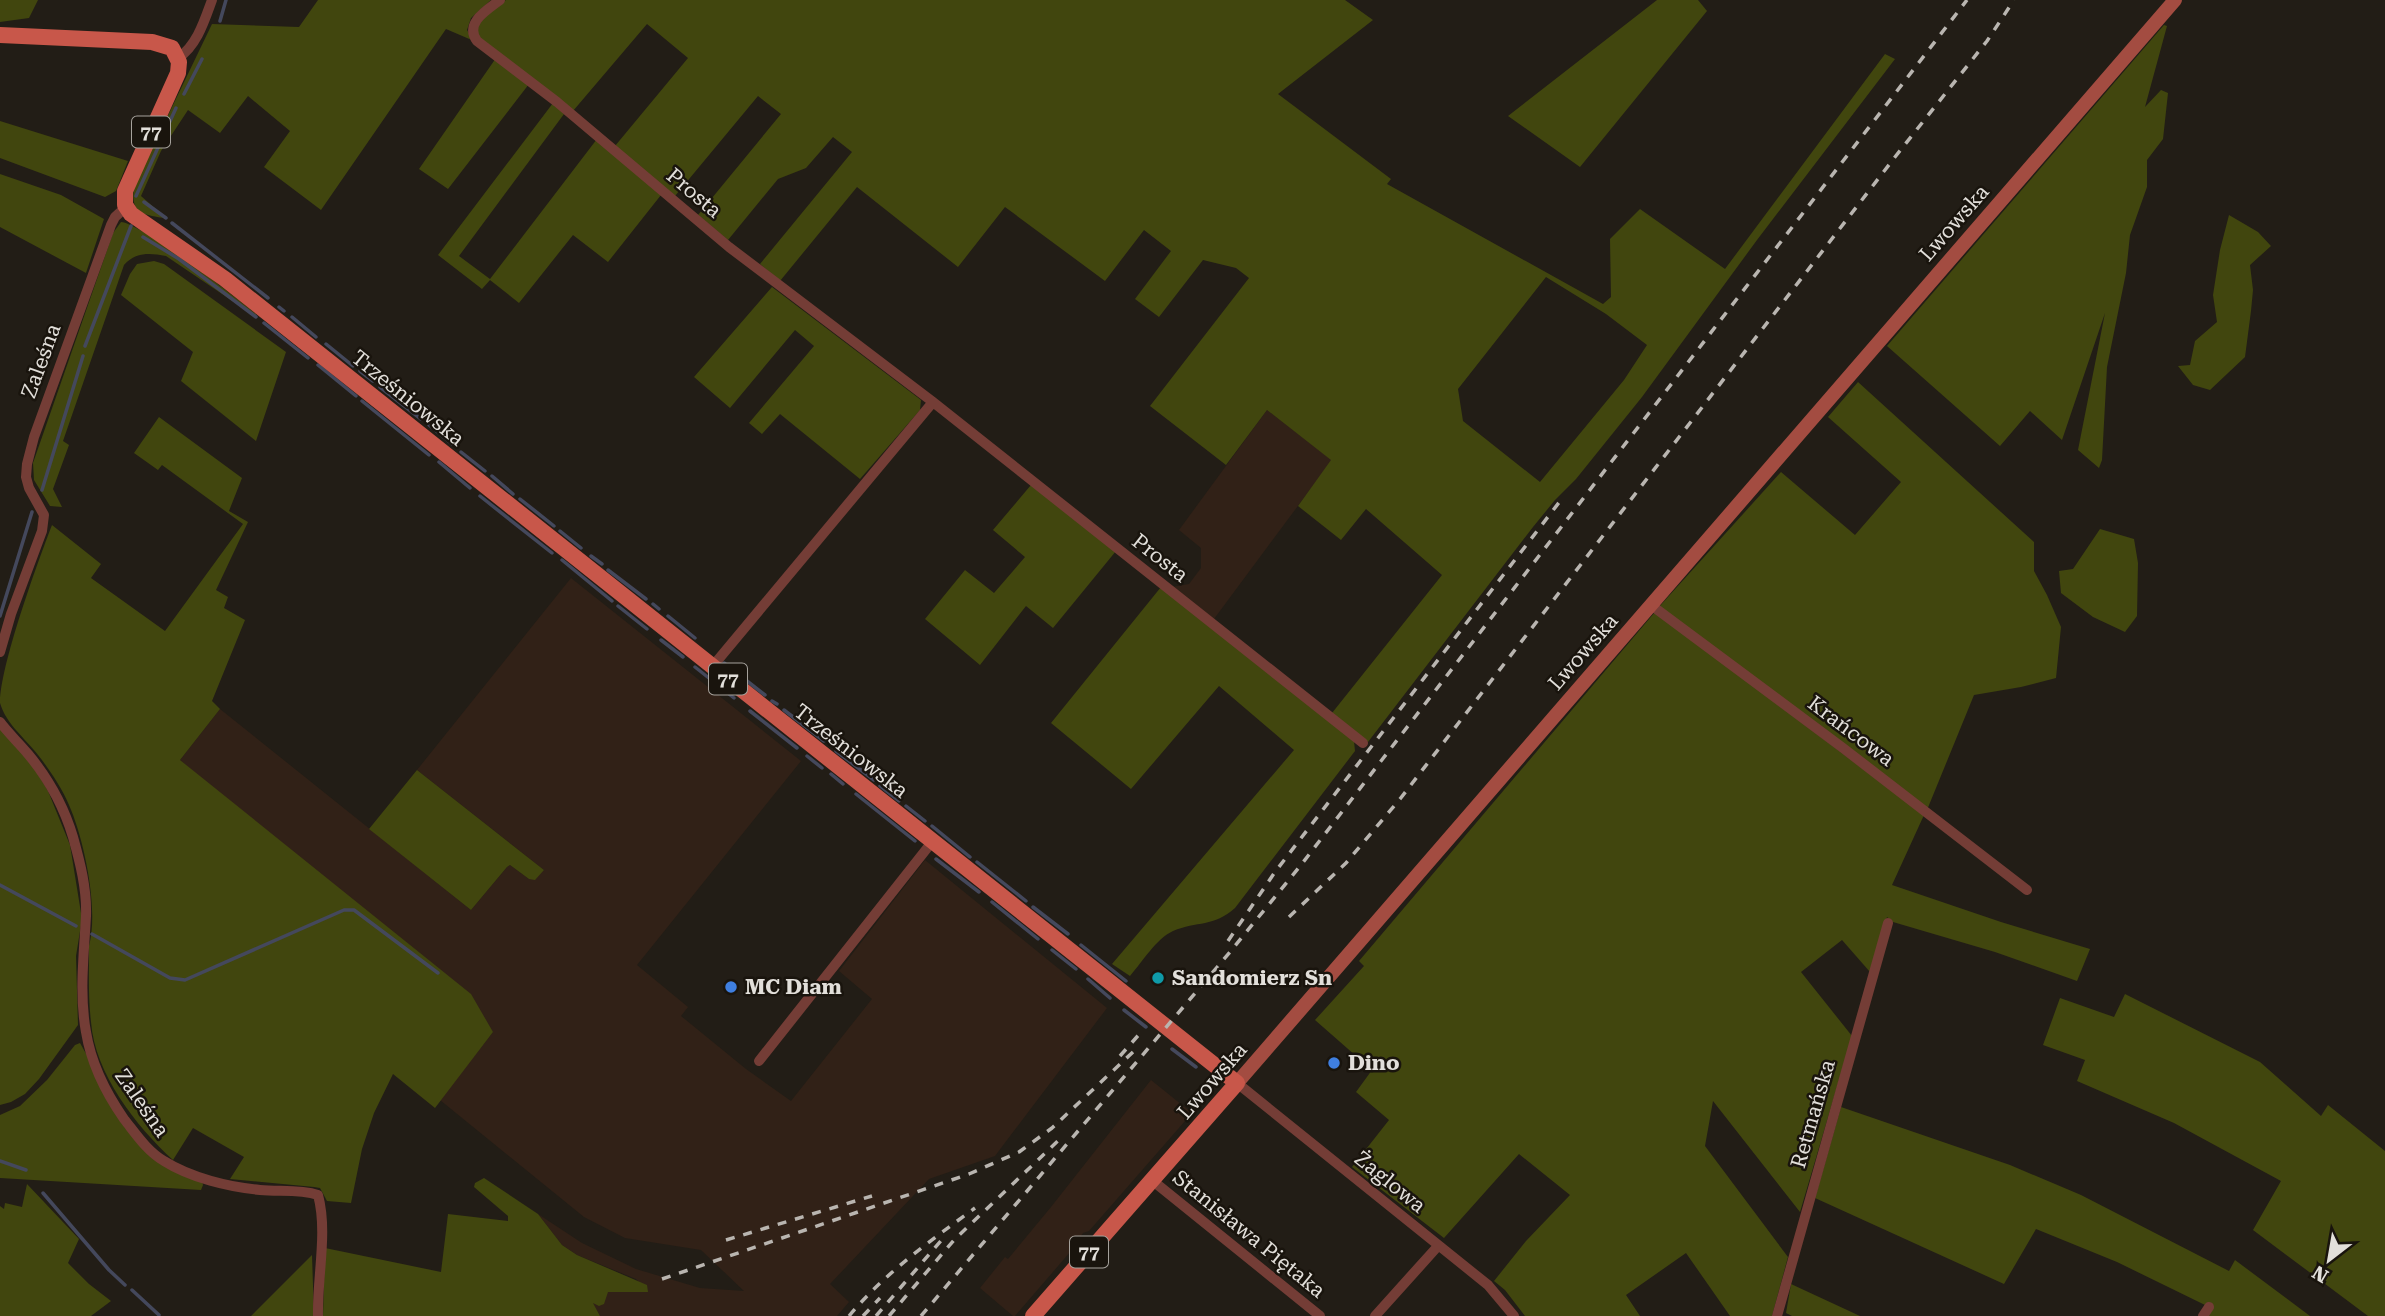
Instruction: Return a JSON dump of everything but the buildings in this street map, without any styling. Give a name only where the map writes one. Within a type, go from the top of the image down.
[{"type":"main road","name":"Lwowska","points":[[1033,1316],[1153,1181],[2175,0]]},
{"type":"main road","points":[[0,35],[156,42],[169,46],[178,58]]},
{"type":"main road","name":"77","points":[[126,207],[125,191],[177,77],[180,65],[178,58]]},
{"type":"main road","name":"Trześniowska","points":[[126,207],[135,217],[225,279],[1237,1083]]},
{"type":"street","points":[[178,58],[186,52],[201,29],[212,0]]},
{"type":"street","name":"Prosta","points":[[500,0],[473,25],[477,41],[557,103],[729,247],[933,402],[1363,743]]},
{"type":"street","name":"Zaleśna","points":[[0,652],[42,531],[44,515],[26,477],[34,438],[111,225],[126,207]]},
{"type":"street","points":[[712,667],[933,402]]},
{"type":"street","name":"Krańcowa","points":[[1651,605],[1843,748],[2026,890]]},
{"type":"street","name":"Zaleśna","points":[[0,722],[41,771],[66,816],[73,839],[85,893],[86,915],[82,951],[85,1031],[92,1057],[106,1089],[135,1133],[151,1152],[165,1162],[204,1178],[232,1185],[318,1195],[323,1213],[317,1287],[318,1316]]},
{"type":"street","points":[[759,1061],[932,842]]},
{"type":"street","name":"Retmańska","points":[[1777,1316],[1888,923]]},
{"type":"street","name":"Żaglowa","points":[[1237,1083],[1489,1285],[1514,1316]]},
{"type":"street","name":"Stanisława Piętaka","points":[[1153,1181],[1320,1316]]},
{"type":"street","points":[[1375,1316],[1438,1246]]},
{"type":"shaded area","points":[[1267,410],[1332,460],[1214,619],[1172,587],[1189,584],[1201,568],[1201,548],[1179,530]]},
{"type":"shaded area","points":[[571,578],[801,761],[637,965],[688,1007],[681,1016],[746,1069],[791,1101],[872,999],[839,971],[925,860],[1107,1008],[995,1156],[929,1179],[830,1284],[849,1302],[837,1316],[600,1316],[592,1302],[608,1292],[648,1292],[636,1279],[577,1255],[562,1245],[538,1214],[582,1243],[636,1269],[700,1288],[744,1291],[701,1250],[625,1238],[584,1217],[440,1100],[493,1032],[180,760],[220,709],[471,910],[510,865],[529,879],[544,870],[417,770]]},
{"type":"shaded area","points":[[1151,1080],[1192,1113],[1089,1231],[1083,1233],[1077,1244],[1013,1316],[980,1288],[1051,1207]]},
{"type":"green space","points":[[0,0],[38,0],[29,18],[0,22]]},
{"type":"green space","points":[[318,0],[491,0],[471,18],[467,30],[474,41],[446,29],[321,210],[264,167],[290,131],[248,96],[220,133],[188,110],[161,151],[141,196],[166,218],[150,216],[140,211],[134,202],[134,186],[212,24],[299,27]]},
{"type":"green space","points":[[506,0],[1345,0],[1373,20],[1278,94],[1391,179],[1387,184],[1603,304],[1611,297],[1610,239],[1640,209],[1725,269],[1885,54],[1895,59],[1642,397],[1576,479],[1533,527],[1368,742],[1332,713],[1442,575],[1366,509],[1341,540],[1298,506],[1331,460],[1267,410],[1226,465],[1150,406],[1249,278],[1236,268],[1203,260],[1159,317],[1135,299],[1171,251],[1144,230],[1105,281],[1005,207],[958,267],[857,187],[780,281],[760,264],[852,152],[833,137],[806,168],[778,179],[728,240],[698,215],[781,114],[758,96],[675,196],[615,146],[688,58],[647,24],[573,111],[477,37],[476,27]],"holes":[[[1546,277],[1606,314],[1647,345],[1624,380],[1540,482],[1463,421],[1458,389]]]},
{"type":"green space","points":[[1657,0],[1698,0],[1707,11],[1580,167],[1508,116]]},
{"type":"green space","points":[[2164,25],[2167,26],[2145,107],[2161,90],[2168,93],[2163,139],[2147,160],[2147,187],[2130,235],[2126,273],[2107,367],[2102,460],[2099,468],[2078,450],[2105,313],[2062,440],[2030,411],[2000,446],[1887,346]]},
{"type":"green space","points":[[496,58],[529,84],[448,189],[419,169]]},
{"type":"green space","points":[[553,103],[564,114],[459,256],[490,279],[597,139],[661,195],[608,262],[573,235],[519,303],[490,280],[482,289],[438,255]]},
{"type":"green space","points":[[0,121],[128,161],[116,191],[105,197],[0,158]]},
{"type":"green space","points":[[0,174],[61,195],[104,219],[86,273],[0,227]]},
{"type":"green space","points":[[2229,215],[2258,232],[2271,246],[2250,265],[2253,290],[2245,357],[2210,390],[2193,385],[2178,366],[2190,365],[2195,341],[2217,322],[2213,295]]},
{"type":"green space","points":[[121,222],[148,234],[167,247],[245,305],[256,317],[166,256],[143,254],[124,265],[63,441],[69,445],[53,489],[62,507],[50,506],[34,480],[33,463],[113,233]]},
{"type":"green space","points":[[154,261],[164,264],[286,352],[256,441],[181,381],[193,352],[121,295],[137,264]]},
{"type":"green space","points":[[772,287],[921,400],[920,410],[860,479],[780,414],[762,434],[749,423],[814,346],[795,330],[730,408],[694,377]]},
{"type":"green space","points":[[1858,382],[2034,542],[2034,571],[2061,627],[2056,678],[1974,695],[1927,810],[1658,608],[1781,472],[1855,535],[1901,482],[1828,417]]},
{"type":"green space","points":[[159,417],[242,478],[229,511],[248,522],[216,590],[228,597],[224,608],[245,620],[212,701],[220,709],[180,760],[471,994],[493,1032],[435,1108],[393,1074],[374,1113],[362,1149],[351,1203],[327,1201],[320,1188],[230,1179],[244,1157],[193,1128],[173,1160],[145,1131],[120,1098],[100,1061],[94,1041],[89,994],[91,894],[85,855],[75,819],[51,772],[11,724],[0,703],[12,641],[52,525],[101,564],[91,578],[165,631],[243,524],[162,465],[158,470],[134,453]]},
{"type":"green space","points":[[1031,485],[1116,551],[1053,628],[1026,606],[980,665],[925,619],[965,570],[994,593],[1025,557],[993,530]]},
{"type":"green space","points":[[2100,529],[2134,539],[2138,563],[2137,616],[2125,632],[2093,617],[2061,593],[2059,571],[2073,569]]},
{"type":"green space","points":[[1161,587],[1354,741],[1355,751],[1235,908],[1220,918],[1173,931],[1155,945],[1130,976],[1112,964],[1294,750],[1219,686],[1131,789],[1051,723]]},
{"type":"green space","points":[[1655,612],[1924,815],[1892,885],[2090,949],[2077,981],[1995,952],[1893,922],[1887,917],[1870,972],[1842,940],[1801,972],[1852,1036],[1800,1212],[1713,1101],[1705,1146],[1788,1257],[1772,1316],[1730,1316],[1686,1253],[1626,1295],[1640,1316],[1525,1316],[1505,1290],[1494,1281],[1526,1241],[1570,1195],[1519,1154],[1444,1238],[1352,1167],[1389,1120],[1356,1092],[1372,1070],[1315,1020],[1364,966],[1359,961]]},
{"type":"green space","points":[[0,728],[34,767],[48,791],[70,845],[82,919],[76,956],[78,1025],[25,1094],[0,1105]]},
{"type":"green space","points":[[417,770],[544,870],[535,880],[529,879],[510,865],[471,910],[369,829]]},
{"type":"green space","points":[[2125,994],[2260,1062],[2321,1116],[2328,1105],[2385,1151],[2385,1316],[2368,1316],[2253,1230],[2281,1181],[2174,1123],[2077,1081],[2085,1060],[2043,1045],[2060,998],[2114,1017]]},
{"type":"green space","points":[[80,1043],[132,1135],[202,1181],[201,1190],[0,1178],[0,1115],[20,1106],[47,1080],[75,1045]]},
{"type":"green space","points":[[1841,1107],[2010,1165],[2081,1195],[2229,1271],[2235,1260],[2310,1316],[2205,1316],[2209,1307],[2117,1262],[2036,1229],[2004,1284],[1815,1198]]},
{"type":"green space","points":[[484,1178],[538,1214],[562,1245],[577,1255],[647,1285],[648,1292],[608,1292],[604,1304],[599,1306],[593,1303],[600,1316],[323,1316],[325,1248],[441,1272],[448,1214],[508,1221],[508,1216],[474,1187],[475,1183]]},
{"type":"green space","points":[[27,1184],[79,1239],[68,1263],[111,1301],[91,1316],[0,1316],[0,1206],[4,1209],[5,1203],[22,1207]]},
{"type":"green space","points":[[312,1255],[314,1316],[251,1316]]},
{"type":"green space","points":[[1791,1284],[1860,1316],[1792,1316],[1786,1313]]},
{"type":"waterway","points":[[220,21],[226,0]]},
{"type":"waterway","points":[[184,94],[202,59]]},
{"type":"waterway","points":[[136,196],[176,108]]},
{"type":"waterway","points":[[144,202],[166,218]]},
{"type":"waterway","points":[[172,223],[268,298]]},
{"type":"waterway","points":[[85,346],[131,226]]},
{"type":"waterway","points":[[143,237],[179,259],[256,317]]},
{"type":"waterway","points":[[279,307],[284,311]]},
{"type":"waterway","points":[[292,317],[316,337]]},
{"type":"waterway","points":[[264,323],[308,358]]},
{"type":"waterway","points":[[326,344],[353,366]]},
{"type":"waterway","points":[[42,490],[83,356]]},
{"type":"waterway","points":[[318,365],[356,396]]},
{"type":"waterway","points":[[360,371],[373,381]]},
{"type":"waterway","points":[[380,387],[421,419]]},
{"type":"waterway","points":[[362,401],[429,455]]},
{"type":"waterway","points":[[429,425],[452,444]]},
{"type":"waterway","points":[[461,452],[485,471]]},
{"type":"waterway","points":[[439,462],[470,488]]},
{"type":"waterway","points":[[492,476],[513,494]]},
{"type":"waterway","points":[[480,496],[552,553]]},
{"type":"waterway","points":[[520,499],[554,526]]},
{"type":"waterway","points":[[0,616],[32,512]]},
{"type":"waterway","points":[[560,531],[581,548]]},
{"type":"waterway","points":[[591,556],[602,564]]},
{"type":"waterway","points":[[562,560],[612,601]]},
{"type":"waterway","points":[[608,570],[646,599]]},
{"type":"waterway","points":[[653,604],[659,609]]},
{"type":"waterway","points":[[618,606],[647,629]]},
{"type":"waterway","points":[[668,616],[695,638]]},
{"type":"waterway","points":[[661,640],[683,657]]},
{"type":"waterway","points":[[724,663],[765,695]]},
{"type":"waterway","points":[[695,667],[734,698]]},
{"type":"waterway","points":[[772,701],[777,704]]},
{"type":"waterway","points":[[784,710],[824,741]]},
{"type":"waterway","points":[[750,711],[797,748]]},
{"type":"waterway","points":[[836,751],[874,780]]},
{"type":"waterway","points":[[807,756],[822,768]]},
{"type":"waterway","points":[[831,774],[843,784]]},
{"type":"waterway","points":[[880,786],[899,801]]},
{"type":"waterway","points":[[856,794],[915,841]]},
{"type":"waterway","points":[[906,806],[925,821]]},
{"type":"waterway","points":[[932,826],[970,857]]},
{"type":"waterway","points":[[936,859],[979,892]]},
{"type":"waterway","points":[[977,862],[1026,901]]},
{"type":"waterway","points":[[0,885],[76,926]]},
{"type":"waterway","points":[[992,902],[1038,939]]},
{"type":"waterway","points":[[1033,907],[1068,934]]},
{"type":"waterway","points":[[92,934],[170,978],[185,980],[344,910],[354,910],[438,973]]},
{"type":"waterway","points":[[1081,945],[1126,981]]},
{"type":"waterway","points":[[1052,950],[1076,969]]},
{"type":"waterway","points":[[1088,979],[1110,998]]},
{"type":"waterway","points":[[1124,1010],[1146,1027]]},
{"type":"waterway","points":[[1172,1049],[1196,1067]]},
{"type":"waterway","points":[[0,1161],[26,1170]]},
{"type":"waterway","points":[[43,1193],[125,1285]]},
{"type":"waterway","points":[[132,1290],[159,1315]]},
{"type":"railway","points":[[921,1316],[1301,865],[1967,0]]},
{"type":"railway","points":[[1289,917],[1346,863],[1400,799],[1987,41],[2014,0]]},
{"type":"railway","points":[[1228,941],[1275,872],[1564,496]]},
{"type":"railway","points":[[1120,1056],[1143,1030]]},
{"type":"railway","points":[[662,1279],[969,1174],[1019,1152],[1052,1128],[1134,1051]]},
{"type":"railway","points":[[889,1316],[954,1240],[1061,1138]]},
{"type":"railway","points":[[726,1240],[872,1196]]},
{"type":"railway","points":[[849,1316],[893,1272],[975,1208]]},
{"type":"railway","points":[[876,1316],[945,1236]]},
{"type":"railway","points":[[863,1316],[880,1298]]},
{"type":"place","name":"Sandomierz Sn","points":[[1158,978]]},
{"type":"place","name":"MC Diam","points":[[731,987]]},
{"type":"place","name":"Dino","points":[[1334,1063]]}]
